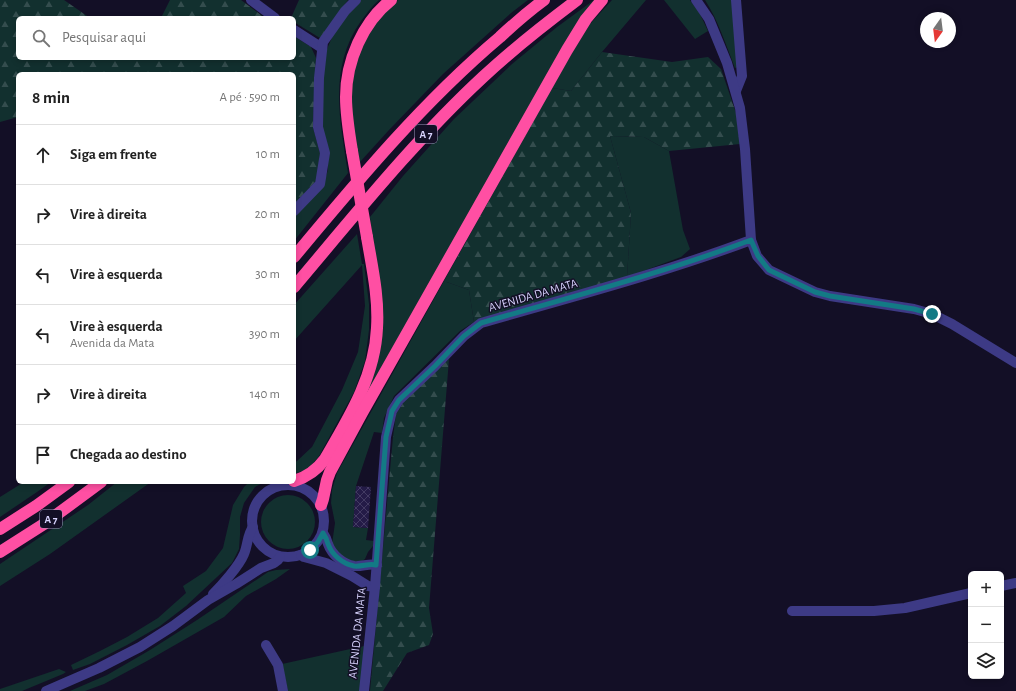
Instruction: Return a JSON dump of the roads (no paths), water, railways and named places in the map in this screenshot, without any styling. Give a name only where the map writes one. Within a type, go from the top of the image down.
[{"type":"highway","points":[[296,480],[319,467],[325,459],[357,401],[367,378],[376,347],[378,317],[376,295],[347,119],[346,96],[347,79],[358,43],[366,28],[380,10],[391,0]]},
{"type":"highway","name":"A 7","points":[[296,255],[384,152],[437,95],[468,64],[544,0]]},
{"type":"highway","name":"A 7","points":[[296,285],[383,182],[462,97],[504,58],[577,0]]},
{"type":"highway","points":[[321,505],[330,472],[567,50],[586,19],[602,0]]},
{"type":"highway","name":"A 7","points":[[0,529],[36,506],[66,484]]},
{"type":"highway","name":"A 7","points":[[0,552],[50,520],[97,484]]},
{"type":"street","points":[[251,0],[271,16]]},
{"type":"street","points":[[296,209],[320,184],[325,153],[318,127],[319,78],[323,42],[345,11],[356,0]]},
{"type":"street","points":[[696,0],[709,19],[727,63],[736,91],[740,108],[744,142],[751,240],[758,256],[769,270],[815,292],[830,296],[914,309],[932,314],[952,324],[1016,363]]},
{"type":"street","points":[[736,0],[742,76],[736,91]]},
{"type":"street","points":[[296,31],[322,48]]},
{"type":"street","name":"AVENIDA DA MATA","points":[[364,691],[375,587],[386,437],[392,411],[399,400],[464,336],[481,323],[663,270],[751,240]]},
{"type":"street","points":[[287,484],[268,491],[261,498],[255,507],[252,516],[252,527],[262,546],[270,552],[280,556],[291,557],[301,555],[310,550],[318,542],[323,533],[324,526],[321,505],[307,490],[293,484]]},
{"type":"street","points":[[208,600],[241,560],[252,527]]},
{"type":"street","points":[[323,533],[331,550],[340,560],[353,566],[365,566],[370,564],[376,565]]},
{"type":"street","points":[[301,555],[326,563],[368,586],[375,587]]},
{"type":"street","points":[[46,691],[100,668],[134,650],[173,626],[208,600],[261,568],[274,563],[280,556]]},
{"type":"street","points":[[1004,585],[1016,583]]},
{"type":"street","points":[[792,612],[874,611],[905,608],[968,594]]},
{"type":"street","points":[[266,645],[278,665],[283,691]]}]
